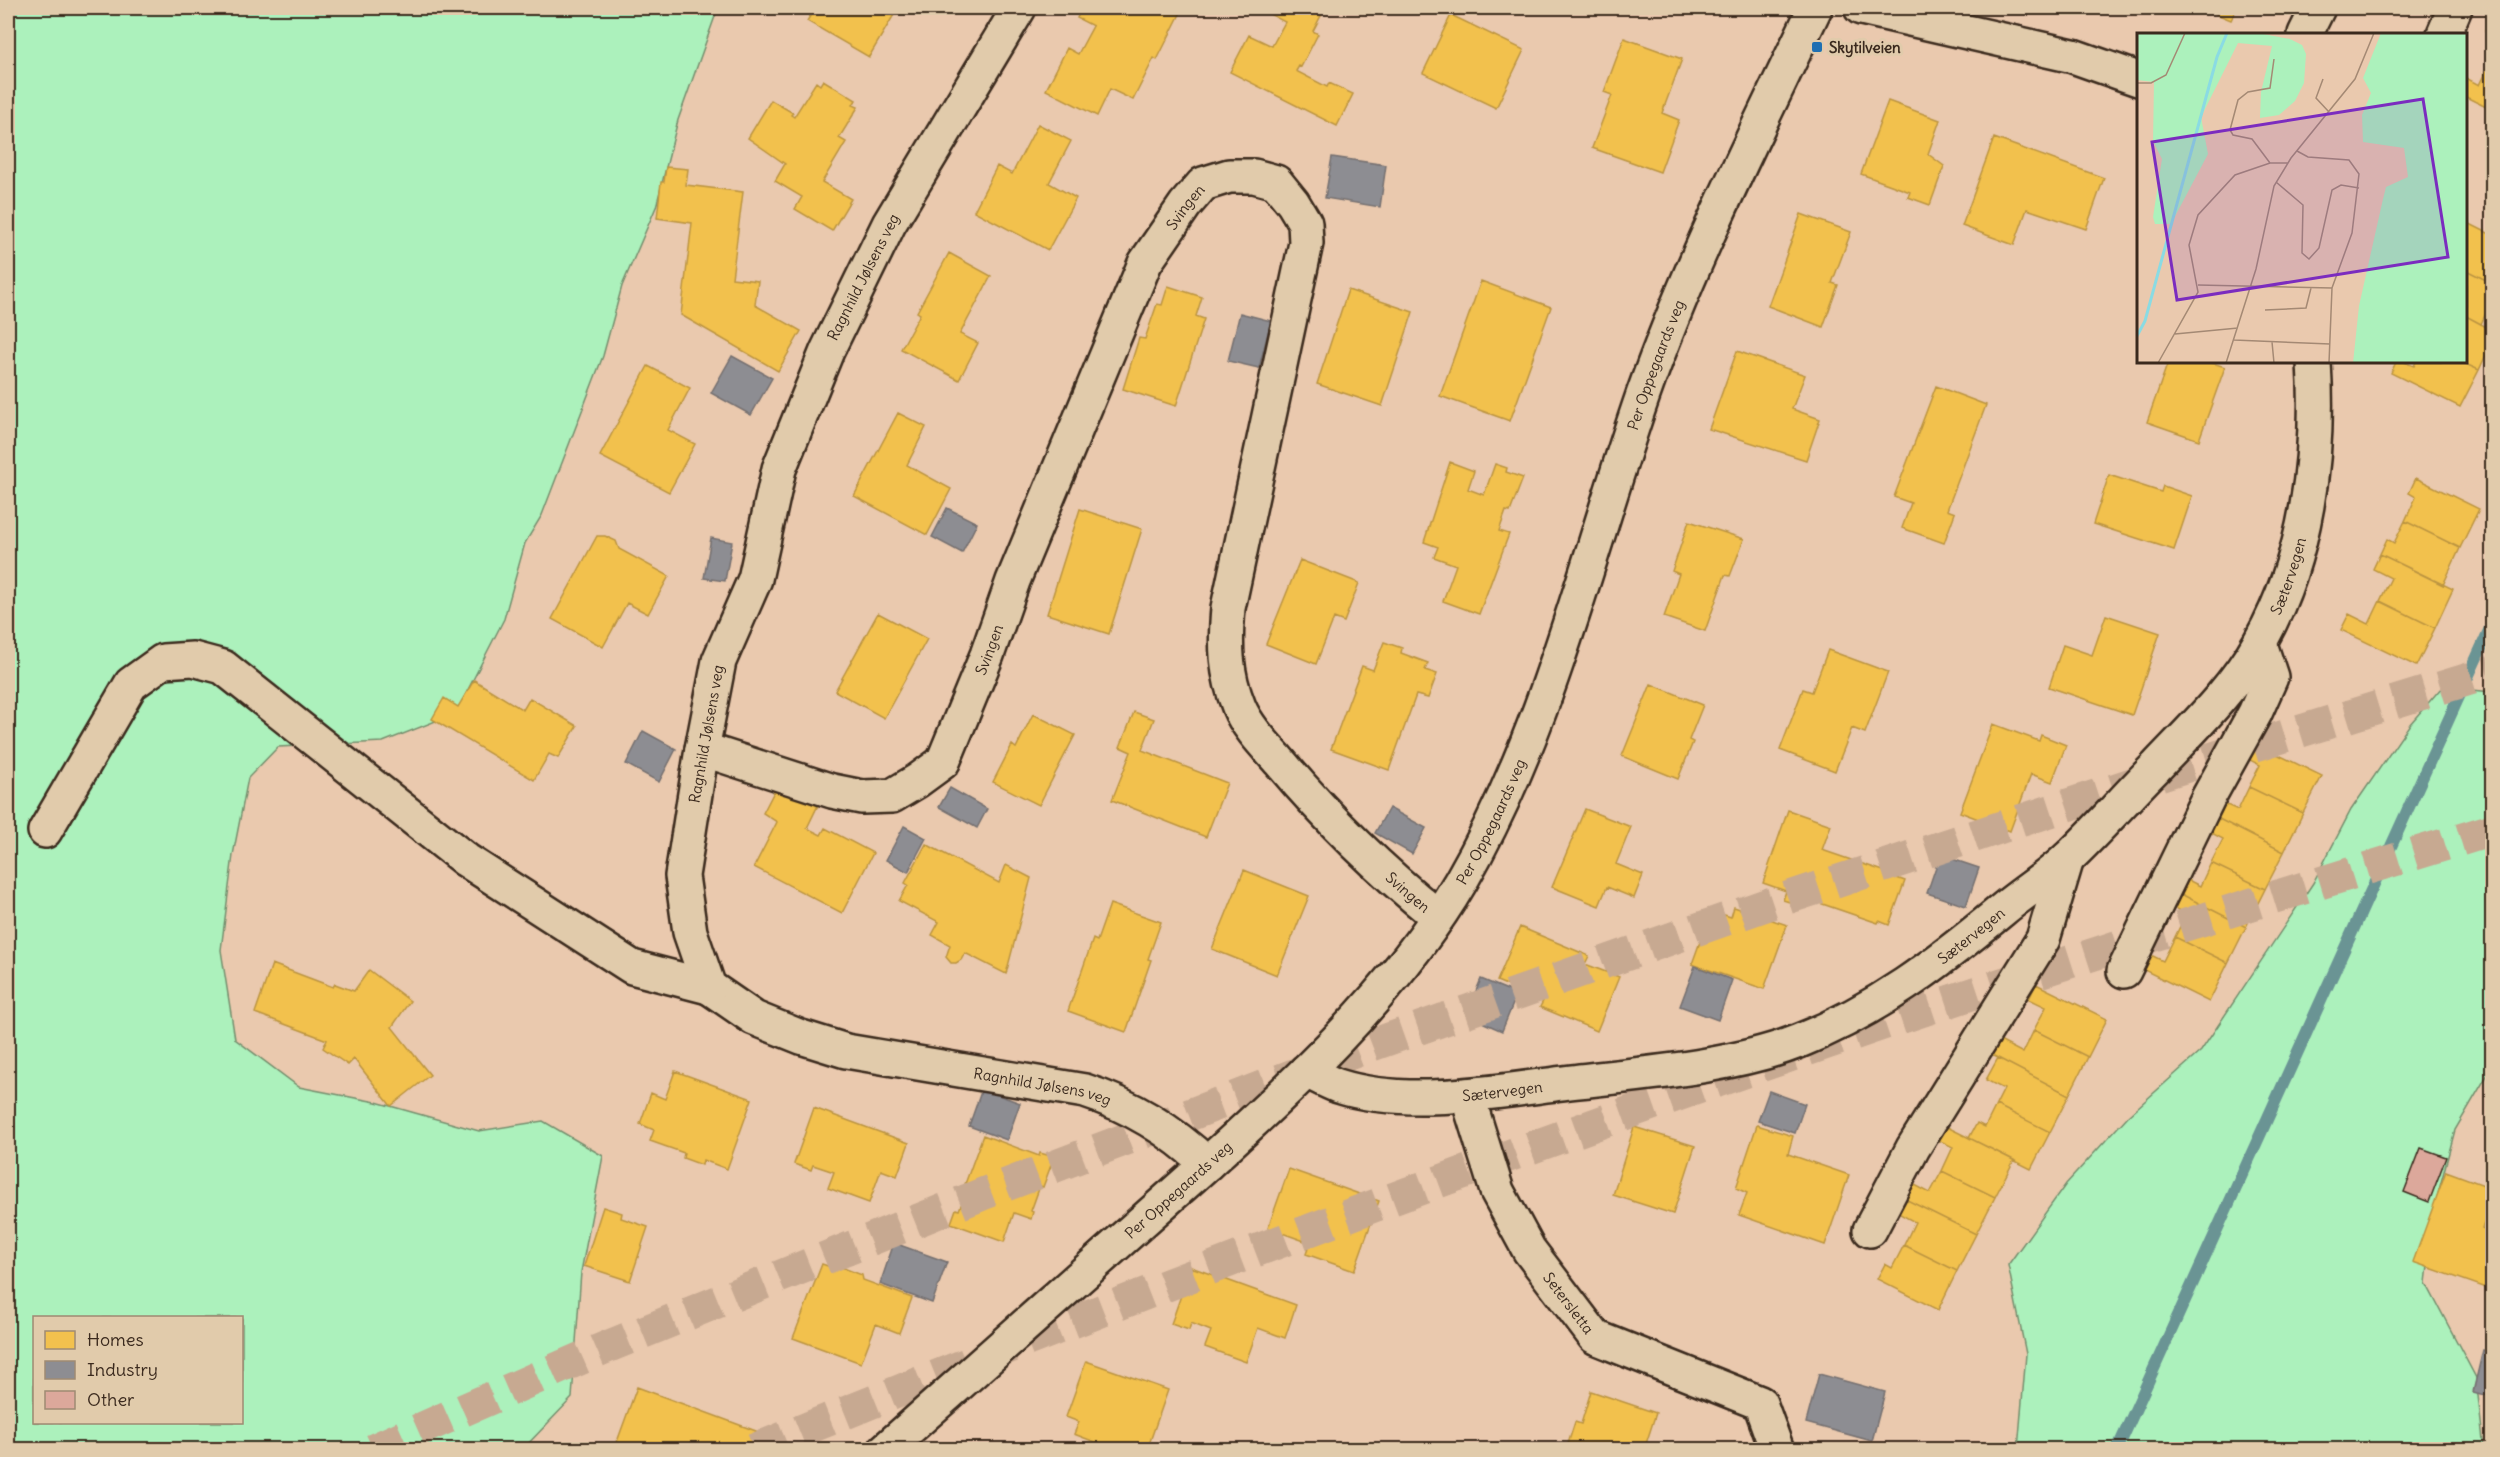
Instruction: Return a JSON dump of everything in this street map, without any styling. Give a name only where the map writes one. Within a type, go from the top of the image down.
[{"type":"street","name":"Ragnhild Jølsens veg","points":[[1019,8],[889,224],[827,351],[779,469],[755,579],[719,661],[702,749],[682,876],[690,932],[709,987],[754,1018],[801,1037],[846,1051],[1085,1091],[1114,1101],[1168,1130],[1207,1164]]},
{"type":"street","name":"Per Oppegaards veg","points":[[885,1449],[1268,1109],[1375,996],[1437,916],[1473,857],[1518,763],[1557,658],[1622,458],[1670,326],[1741,163],[1815,8]]},
{"type":"street","points":[[1861,8],[2073,56],[2137,78]]},
{"type":"street","points":[[2306,33],[2318,8]]},
{"type":"street","points":[[2444,33],[2455,8]]},
{"type":"street","name":"Svingen","points":[[702,749],[832,791],[862,797],[892,796],[917,782],[943,762],[987,655],[1013,580],[1144,263],[1185,205],[1203,184],[1229,176],[1254,176],[1276,182],[1293,203],[1305,223],[1306,243],[1228,608],[1225,645],[1228,671],[1240,709],[1264,744],[1291,776],[1338,827],[1437,916]]},
{"type":"street","name":"Sætervegen","points":[[1306,1071],[1337,1086],[1362,1092],[1402,1096],[1467,1095],[1748,1056],[1797,1042],[1845,1021],[1943,960],[2067,859],[2185,737],[2227,688],[2259,644],[2291,576],[2312,475],[2316,402],[2314,363]]},
{"type":"street","points":[[2124,971],[2208,798],[2255,713],[2271,677],[2259,644]]},
{"type":"street","points":[[45,831],[130,684],[163,661],[193,659],[223,668],[466,860],[632,967],[709,987]]},
{"type":"street","points":[[1870,1230],[1912,1148],[2043,939],[2067,859]]},
{"type":"street","name":"Setersletta","points":[[1467,1095],[1497,1191],[1529,1250],[1595,1337],[1760,1403],[1777,1449]]},
{"type":"green space","points":[[8,8],[718,8],[678,120],[656,207],[622,286],[603,356],[542,515],[525,543],[504,619],[456,713],[383,742],[278,747],[248,778],[233,855],[221,950],[235,1039],[299,1087],[376,1102],[479,1131],[543,1121],[603,1156],[581,1272],[572,1398],[523,1449],[8,1449]]},
{"type":"green space","points":[[2442,687],[2492,692],[2492,1067],[2455,1130],[2435,1205],[2426,1283],[2476,1378],[2484,1449],[2018,1449],[2026,1354],[2008,1265],[2066,1184],[2128,1116],[2201,1051],[2313,883],[2351,810],[2410,724]]},
{"type":"building: Homes","points":[[815,8],[891,8],[890,10],[895,13],[869,57],[807,21]]},
{"type":"building: Homes","points":[[1082,8],[1183,8],[1157,60],[1154,58],[1133,100],[1110,89],[1097,116],[1046,90],[1067,48],[1078,54],[1093,26],[1077,18]]},
{"type":"building: Homes","points":[[1263,8],[1325,8],[1313,31],[1318,34],[1301,67],[1299,66],[1296,71],[1327,87],[1329,83],[1353,94],[1337,126],[1230,72],[1249,35],[1272,46],[1285,22],[1262,10]]},
{"type":"building: Homes","points":[[2202,8],[2237,8],[2231,20]]},
{"type":"building: Homes","points":[[1451,15],[1524,50],[1496,108],[1423,73]]},
{"type":"building: Homes","points":[[2492,19],[2492,34],[2485,31]]},
{"type":"building: Homes","points":[[1624,38],[1682,59],[1662,113],[1679,120],[1660,172],[1592,148],[1612,95],[1604,92]]},
{"type":"building: Homes","points":[[2490,62],[2492,63],[2492,110],[2467,98],[2467,79],[2479,85]]},
{"type":"building: Homes","points":[[823,80],[856,100],[853,105],[858,107],[839,138],[846,142],[822,182],[851,199],[832,231],[795,209],[802,197],[775,181],[785,164],[748,138],[771,100],[793,113],[791,115],[794,117],[816,82],[820,85]]},
{"type":"building: Homes","points":[[1888,101],[1940,120],[1928,154],[1944,166],[1930,205],[1908,197],[1910,192],[1861,174]]},
{"type":"building: Homes","points":[[1038,124],[1071,141],[1049,183],[1076,198],[1048,250],[974,211],[997,166],[1012,174]]},
{"type":"building: Homes","points":[[1994,138],[2104,178],[2086,229],[2027,209],[2014,245],[1962,226]]},
{"type":"building: Homes","points":[[666,167],[688,169],[686,185],[743,192],[732,278],[758,281],[755,305],[801,331],[778,371],[681,315],[692,223],[657,218],[661,182],[664,182]]},
{"type":"building: Homes","points":[[1801,214],[1851,232],[1832,283],[1838,285],[1823,327],[1768,306]]},
{"type":"building: Homes","points":[[2467,222],[2492,235],[2492,283],[2467,270]]},
{"type":"building: Homes","points":[[949,253],[991,276],[960,334],[978,343],[959,380],[901,349],[920,314],[917,312]]},
{"type":"building: Homes","points":[[2467,270],[2492,283],[2492,300],[2481,324],[2467,317]]},
{"type":"building: Homes","points":[[1481,281],[1551,307],[1510,421],[1440,396]]},
{"type":"building: Homes","points":[[1168,286],[1202,297],[1196,316],[1204,319],[1176,406],[1123,389],[1139,338],[1145,339],[1157,304],[1162,305]]},
{"type":"building: Homes","points":[[1348,290],[1413,312],[1382,406],[1317,384]]},
{"type":"building: Homes","points":[[2467,317],[2492,330],[2492,342],[2479,370],[2463,363],[2467,363]]},
{"type":"building: Homes","points":[[1737,351],[1805,375],[1792,409],[1820,419],[1806,460],[1709,429]]},
{"type":"building: Homes","points":[[2168,363],[2213,363],[2225,367],[2199,440],[2147,422]]},
{"type":"building: Homes","points":[[2396,363],[2414,366],[2416,363],[2463,363],[2479,370],[2460,407],[2391,373]]},
{"type":"building: Homes","points":[[648,366],[690,388],[668,430],[695,444],[669,492],[600,456]]},
{"type":"building: Homes","points":[[1936,386],[1986,405],[1947,510],[1955,513],[1944,543],[1902,528],[1911,503],[1894,497]]},
{"type":"building: Homes","points":[[898,413],[926,427],[907,465],[951,489],[927,535],[854,496]]},
{"type":"building: Homes","points":[[1450,462],[1474,471],[1468,489],[1484,495],[1495,464],[1507,468],[1506,472],[1523,478],[1510,512],[1506,511],[1499,531],[1509,534],[1479,614],[1443,601],[1456,565],[1434,557],[1438,547],[1424,542]]},
{"type":"building: Homes","points":[[2109,475],[2161,492],[2163,486],[2192,496],[2174,550],[2093,524]]},
{"type":"building: Homes","points":[[2416,478],[2479,509],[2460,548],[2405,521],[2416,497],[2409,493]]},
{"type":"building: Homes","points":[[1080,509],[1142,529],[1109,634],[1047,614]]},
{"type":"building: Homes","points":[[1689,521],[1744,539],[1730,576],[1725,575],[1705,631],[1664,617],[1679,574],[1672,571]]},
{"type":"building: Homes","points":[[2405,521],[2460,548],[2443,585],[2380,554],[2387,539],[2394,543]]},
{"type":"building: Homes","points":[[597,536],[605,536],[616,541],[619,549],[669,576],[648,614],[627,603],[603,647],[552,619]]},
{"type":"building: Homes","points":[[2380,554],[2453,589],[2435,628],[2380,601],[2391,578],[2373,569]]},
{"type":"building: Homes","points":[[1300,560],[1359,583],[1344,622],[1334,618],[1316,664],[1266,644]]},
{"type":"building: Homes","points":[[2380,601],[2435,628],[2416,666],[2341,630],[2349,614],[2369,624]]},
{"type":"building: Homes","points":[[878,613],[927,639],[884,718],[835,691]]},
{"type":"building: Homes","points":[[2106,615],[2160,633],[2132,715],[2049,687],[2063,645],[2092,655]]},
{"type":"building: Homes","points":[[1384,642],[1402,648],[1401,653],[1428,663],[1425,670],[1437,674],[1428,698],[1416,695],[1389,770],[1331,749],[1362,666],[1373,670]]},
{"type":"building: Homes","points":[[1828,650],[1888,672],[1865,733],[1852,728],[1835,771],[1780,750],[1803,689],[1812,692]]},
{"type":"building: Homes","points":[[474,680],[523,710],[530,698],[577,726],[558,758],[549,754],[534,780],[432,719],[444,698],[458,707]]},
{"type":"building: Homes","points":[[1651,684],[1703,705],[1689,740],[1693,742],[1678,779],[1622,756]]},
{"type":"building: Homes","points":[[1134,712],[1154,719],[1142,750],[1227,783],[1206,837],[1112,800],[1131,752],[1120,747]]},
{"type":"building: Homes","points":[[1033,714],[1075,735],[1039,805],[993,782],[1012,745],[1016,748]]},
{"type":"building: Homes","points":[[1993,724],[2039,741],[2041,735],[2066,745],[2052,782],[2031,774],[2010,831],[1960,812]]},
{"type":"building: Homes","points":[[2250,741],[2322,776],[2303,813],[2249,787],[2260,765],[2242,756]]},
{"type":"building: Homes","points":[[781,778],[821,799],[807,828],[821,835],[825,828],[873,853],[842,913],[754,867],[777,822],[763,813]]},
{"type":"building: Homes","points":[[2249,787],[2303,813],[2284,852],[2213,816],[2220,802],[2238,810]]},
{"type":"building: Homes","points":[[1585,809],[1631,827],[1616,864],[1643,875],[1634,898],[1607,887],[1599,906],[1552,887]]},
{"type":"building: Homes","points":[[1788,810],[1831,825],[1822,850],[1895,875],[1894,877],[1905,881],[1889,925],[1802,897],[1799,905],[1783,900],[1786,891],[1763,883]]},
{"type":"building: Homes","points":[[2213,816],[2284,852],[2265,889],[2211,863],[2223,839],[2206,830]]},
{"type":"building: Homes","points":[[926,844],[999,883],[1006,865],[1031,878],[1006,974],[965,953],[961,960],[951,963],[946,957],[950,945],[932,935],[939,922],[899,901],[908,885],[905,883]]},
{"type":"building: Homes","points":[[2211,863],[2265,889],[2246,927],[2175,891],[2182,877],[2200,886]]},
{"type":"building: Homes","points":[[1244,870],[1309,896],[1277,975],[1212,949]]},
{"type":"building: Homes","points":[[2175,891],[2246,927],[2228,963],[2175,937],[2186,914],[2168,905]]},
{"type":"building: Homes","points":[[1110,904],[1161,922],[1148,959],[1151,960],[1126,1032],[1068,1011],[1093,939],[1097,941]]},
{"type":"building: Homes","points":[[1734,907],[1787,925],[1764,989],[1692,964],[1711,911],[1731,917]]},
{"type":"building: Homes","points":[[1520,927],[1589,956],[1585,964],[1619,977],[1597,1031],[1540,1007],[1543,1001],[1497,981]]},
{"type":"building: Homes","points":[[2175,937],[2228,963],[2209,1002],[2138,967],[2145,952],[2163,961]]},
{"type":"building: Homes","points":[[272,964],[333,987],[335,984],[354,991],[369,970],[410,1001],[392,1027],[430,1075],[391,1106],[354,1059],[348,1065],[323,1048],[327,1040],[255,1013]]},
{"type":"building: Homes","points":[[2036,984],[2107,1019],[2088,1057],[2034,1030],[2046,1007],[2029,999]]},
{"type":"building: Homes","points":[[2034,1030],[2088,1057],[2069,1095],[1988,1053],[1996,1039],[2023,1053]]},
{"type":"building: Homes","points":[[1998,1058],[2069,1095],[2050,1132],[1996,1105],[2004,1089],[1986,1080]]},
{"type":"building: Homes","points":[[675,1071],[752,1099],[727,1169],[703,1160],[702,1165],[683,1158],[684,1153],[650,1141],[654,1130],[640,1124],[651,1093],[665,1099]]},
{"type":"building: Homes","points":[[1996,1105],[2050,1132],[2031,1169],[1969,1138],[1977,1123],[1985,1127]]},
{"type":"building: Homes","points":[[814,1108],[909,1143],[897,1176],[881,1170],[869,1203],[828,1188],[834,1172],[813,1165],[811,1170],[794,1164]]},
{"type":"building: Homes","points":[[1939,1123],[2014,1160],[1995,1197],[1942,1171],[1953,1147],[1932,1137]]},
{"type":"building: Homes","points":[[1757,1125],[1793,1136],[1788,1154],[1849,1175],[1825,1245],[1739,1215],[1747,1193],[1736,1188]]},
{"type":"building: Homes","points":[[1634,1127],[1695,1146],[1673,1214],[1613,1195]]},
{"type":"building: Homes","points":[[983,1135],[1039,1156],[1040,1153],[1054,1157],[1043,1187],[1040,1186],[1031,1211],[1033,1212],[1031,1219],[1014,1213],[1004,1242],[951,1223],[969,1185],[965,1184]]},
{"type":"building: Homes","points":[[1289,1169],[1379,1201],[1354,1271],[1306,1254],[1310,1243],[1268,1228]]},
{"type":"building: Homes","points":[[1942,1171],[1995,1197],[1976,1234],[1905,1199],[1913,1184],[1930,1193]]},
{"type":"building: Homes","points":[[2446,1171],[2492,1188],[2492,1200],[2482,1229],[2492,1233],[2492,1290],[2413,1262]]},
{"type":"building: Homes","points":[[1905,1199],[1976,1234],[1957,1271],[1904,1245],[1915,1222],[1898,1213]]},
{"type":"building: Homes","points":[[603,1207],[622,1213],[621,1218],[648,1227],[630,1281],[584,1266]]},
{"type":"building: Homes","points":[[1904,1245],[1957,1271],[1938,1310],[1877,1279],[1885,1264],[1892,1268]]},
{"type":"building: Homes","points":[[822,1264],[836,1269],[841,1267],[862,1275],[863,1280],[912,1298],[899,1333],[876,1324],[861,1363],[793,1338]]},
{"type":"building: Homes","points":[[1191,1267],[1296,1305],[1285,1338],[1258,1328],[1246,1362],[1205,1347],[1211,1331],[1191,1323],[1189,1330],[1171,1324]]},
{"type":"building: Homes","points":[[1086,1361],[1168,1390],[1147,1450],[1116,1450],[1074,1434],[1079,1422],[1066,1417]]},
{"type":"building: Homes","points":[[637,1387],[756,1431],[749,1450],[614,1450]]},
{"type":"building: Homes","points":[[1591,1391],[1656,1413],[1644,1450],[1566,1450],[1575,1422],[1581,1424]]},
{"type":"building: Industry","points":[[1332,157],[1386,165],[1380,207],[1325,198]]},
{"type":"building: Industry","points":[[1240,313],[1271,321],[1259,368],[1228,361]]},
{"type":"building: Industry","points":[[732,356],[772,378],[751,415],[711,393]]},
{"type":"building: Industry","points":[[947,508],[977,523],[962,553],[932,537]]},
{"type":"building: Industry","points":[[711,538],[732,542],[725,581],[704,578]]},
{"type":"building: Industry","points":[[643,731],[676,749],[659,782],[626,764]]},
{"type":"building: Industry","points":[[950,788],[987,809],[977,828],[939,807]]},
{"type":"building: Industry","points":[[1389,808],[1426,828],[1412,854],[1375,833]]},
{"type":"building: Industry","points":[[904,826],[926,838],[908,872],[886,860]]},
{"type":"building: Industry","points":[[1940,855],[1979,868],[1966,906],[1927,893]]},
{"type":"building: Industry","points":[[1695,966],[1732,980],[1718,1020],[1680,1006]]},
{"type":"building: Industry","points":[[1481,979],[1517,994],[1502,1031],[1466,1015]]},
{"type":"building: Industry","points":[[982,1089],[1020,1103],[1007,1140],[969,1126]]},
{"type":"building: Industry","points":[[1769,1091],[1805,1104],[1795,1133],[1758,1121]]},
{"type":"building: Industry","points":[[894,1243],[947,1262],[932,1303],[880,1284]]},
{"type":"building: Industry","points":[[2483,1350],[2492,1352],[2492,1397],[2473,1392]]},
{"type":"building: Industry","points":[[1819,1374],[1885,1392],[1872,1441],[1806,1423]]},
{"type":"building: Other","points":[[2421,1148],[2446,1157],[2429,1202],[2404,1192]]},
{"type":"waterway","points":[[2117,1450],[2492,624]]},
{"type":"tunnel","points":[[373,1450],[602,1349],[985,1193],[1372,1045],[1763,906],[2168,772],[2492,672]]},
{"type":"tunnel","points":[[754,1450],[1289,1238],[1694,1089],[2077,959],[2492,830]]},
{"type":"place","name":"Skytilveien","points":[[1817,47]]}]
